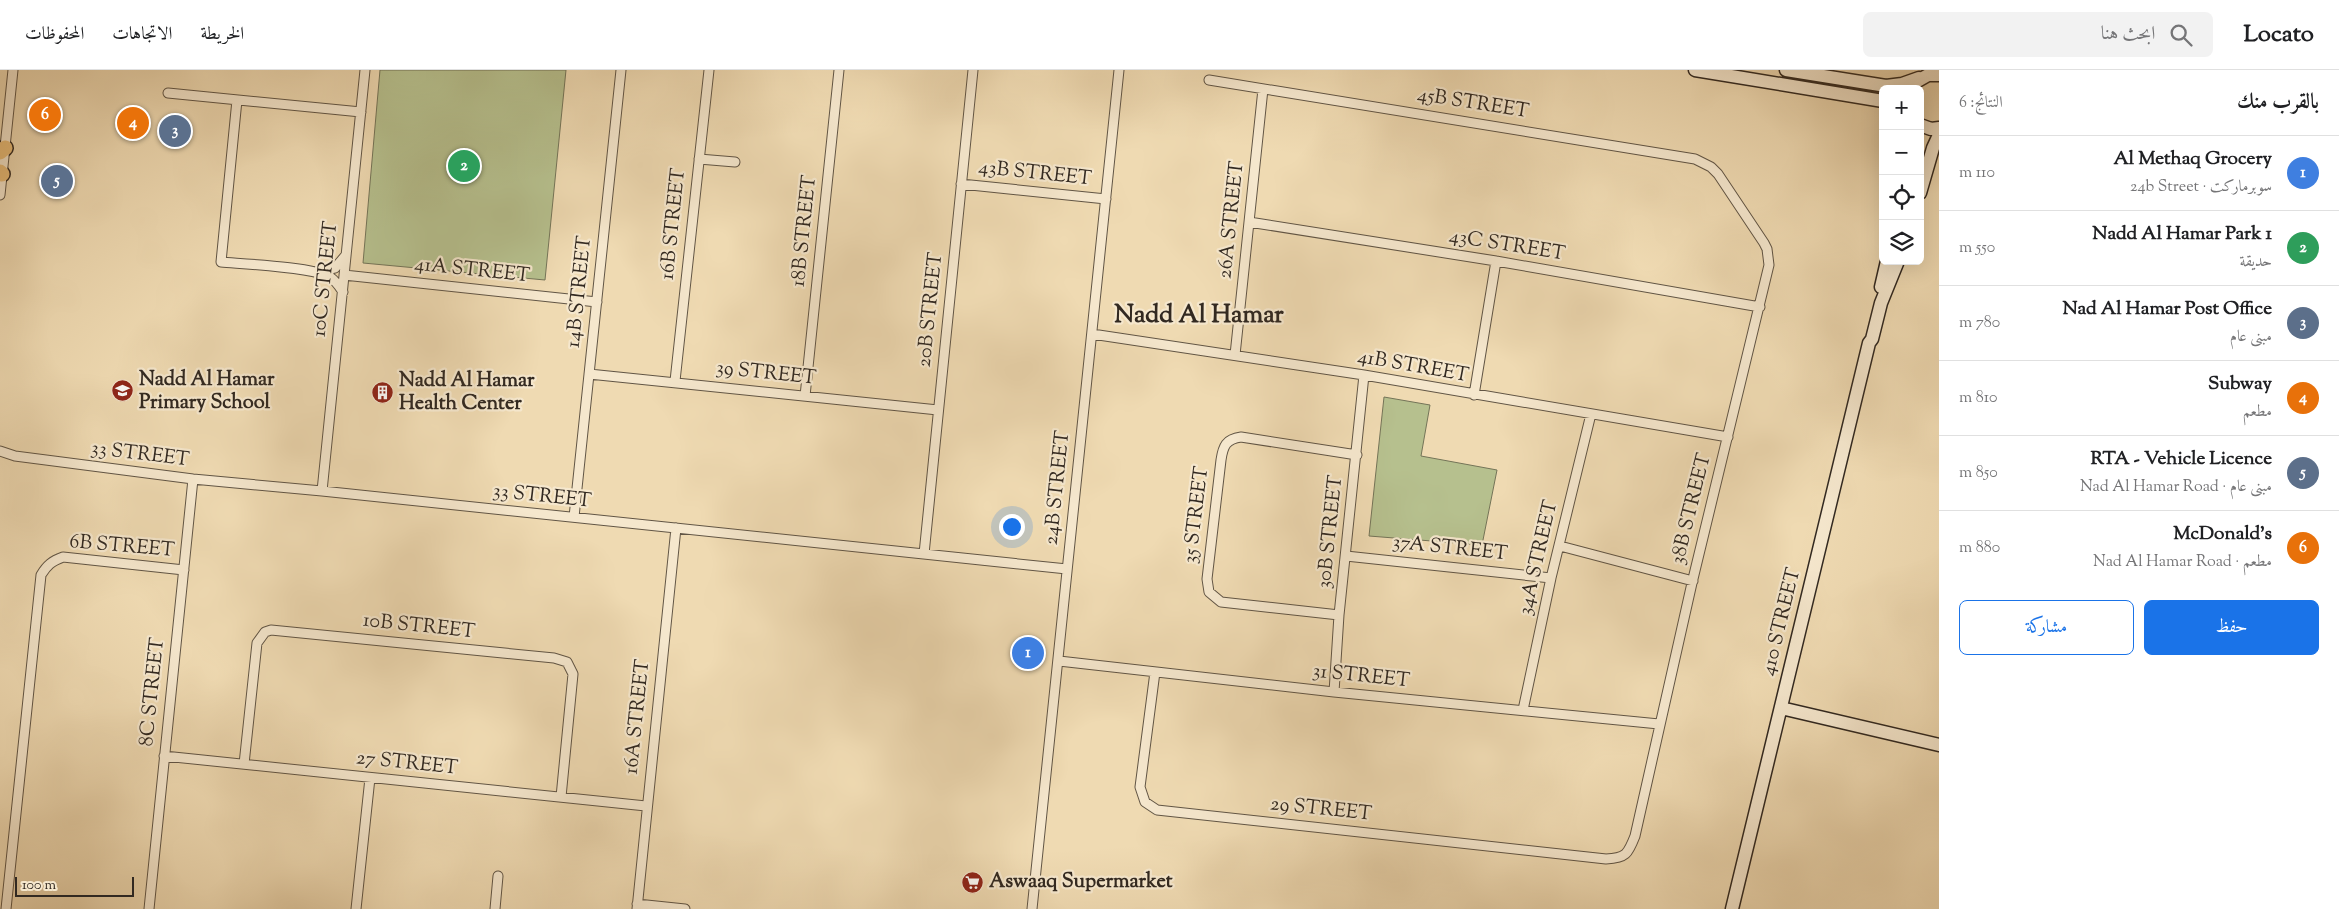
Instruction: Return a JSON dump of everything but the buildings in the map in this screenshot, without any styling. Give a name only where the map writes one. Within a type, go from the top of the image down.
[{"type":"street","points":[[0,195],[3,150],[13,70]]},
{"type":"street","name":"10C STREET","points":[[322,491],[365,70]]},
{"type":"street","name":"14B STREET","points":[[574,517],[621,70]]},
{"type":"street","name":"16B STREET","points":[[675,381],[709,70]]},
{"type":"street","name":"18B STREET","points":[[805,396],[839,70]]},
{"type":"street","name":"20B STREET","points":[[924,554],[973,70]]},
{"type":"street","name":"24B STREET","points":[[1032,909],[1119,70]]},
{"type":"street","points":[[1695,70],[1879,100]]},
{"type":"street","points":[[1786,70],[1886,86],[1902,84],[1929,74]]},
{"type":"street","points":[[1915,85],[1929,74]]},
{"type":"street","name":"45B STREET","points":[[1209,80],[1695,159],[1711,167],[1723,181]]},
{"type":"street","name":"26A STREET","points":[[1235,354],[1263,88]]},
{"type":"street","points":[[168,93],[361,112]]},
{"type":"street","points":[[237,100],[221,262],[309,272],[331,278],[343,292]]},
{"type":"street","points":[[1924,126],[1931,129],[1939,128]]},
{"type":"street","points":[[1924,179],[1933,148],[1939,136]]},
{"type":"street","points":[[699,159],[735,162]]},
{"type":"street","name":"38B STREET","points":[[1626,854],[1635,836],[1659,724],[1769,265],[1767,250],[1723,181]]},
{"type":"street","name":"43B STREET","points":[[961,184],[1106,199]]},
{"type":"street","name":"43C STREET","points":[[1249,222],[1496,261],[1760,307]]},
{"type":"street","points":[[309,272],[335,268],[347,253]]},
{"type":"street","points":[[1474,395],[1496,261]]},
{"type":"street","name":"410 STREET","points":[[1732,909],[1869,343],[1869,335],[1886,265]]},
{"type":"street","name":"410 STREET","points":[[1869,343],[1872,339],[1881,303],[1896,265]]},
{"type":"street","name":"41A STREET","points":[[344,276],[597,302]]},
{"type":"street","name":"41B STREET","points":[[1092,334],[1235,354],[1728,437]]},
{"type":"street","name":"39 STREET","points":[[589,374],[675,381],[938,410]]},
{"type":"street","name":"30B STREET","points":[[1334,692],[1339,615],[1364,375]]},
{"type":"street","name":"34A STREET","points":[[1523,710],[1551,578],[1591,414]]},
{"type":"street","name":"35 STREET","points":[[1339,615],[1221,602],[1209,592],[1208,572],[1221,460],[1225,443],[1232,438],[1241,437],[1357,455]]},
{"type":"street","name":"33 STREET","points":[[0,450],[15,456]]},
{"type":"street","name":"33 STREET","points":[[0,457],[15,456],[193,479],[1067,569]]},
{"type":"street","name":"8C STREET","points":[[149,909],[193,479]]},
{"type":"street","name":"16A STREET","points":[[637,907],[676,528]]},
{"type":"street","points":[[1560,546],[1693,581]]},
{"type":"street","name":"37A STREET","points":[[1346,556],[1551,578]]},
{"type":"street","name":"6B STREET","points":[[6,909],[41,574],[46,566],[54,560],[63,557],[184,570]]},
{"type":"street","name":"10B STREET","points":[[244,764],[257,643],[260,637],[271,630],[554,658],[567,662],[573,674],[561,797]]},
{"type":"street","name":"31 STREET","points":[[1059,661],[1334,692],[1659,724]]},
{"type":"street","name":"29 STREET","points":[[1155,672],[1140,787],[1145,802],[1157,810],[1598,858],[1620,858],[1626,854]]},
{"type":"street","points":[[1781,708],[1939,745]]},
{"type":"street","name":"27 STREET","points":[[164,756],[646,806]]},
{"type":"street","points":[[356,909],[370,778]]},
{"type":"street","points":[[495,909],[498,876]]},
{"type":"street","points":[[637,907],[685,909]]},
{"type":"green space","points":[[380,70],[566,70],[545,280],[363,263]]},
{"type":"green space","points":[[1384,397],[1430,405],[1421,456],[1497,470],[1482,545],[1369,536]]},
{"type":"place","name":"McDonald's","points":[[45,115]]},
{"type":"place","name":"Subway","points":[[133,123]]},
{"type":"place","name":"Nad Al Hamar Post Office","points":[[175,131]]},
{"type":"place","name":"Nadd Al Hamar Park 1","points":[[464,166]]},
{"type":"place","name":"RTA - Vehicle Licence","points":[[57,181]]},
{"type":"place","name":"Nadd Al Hamar Primary School","points":[[123,391]]},
{"type":"place","name":"Nadd Al Hamar Health Center","points":[[383,392]]},
{"type":"place","name":"Al Methaq Grocery","points":[[1028,653]]},
{"type":"place","name":"Aswaaq Supermarket","points":[[973,882]]},
{"type":"district","name":"Nadd Al Hamar","points":[[1199,316]]}]
